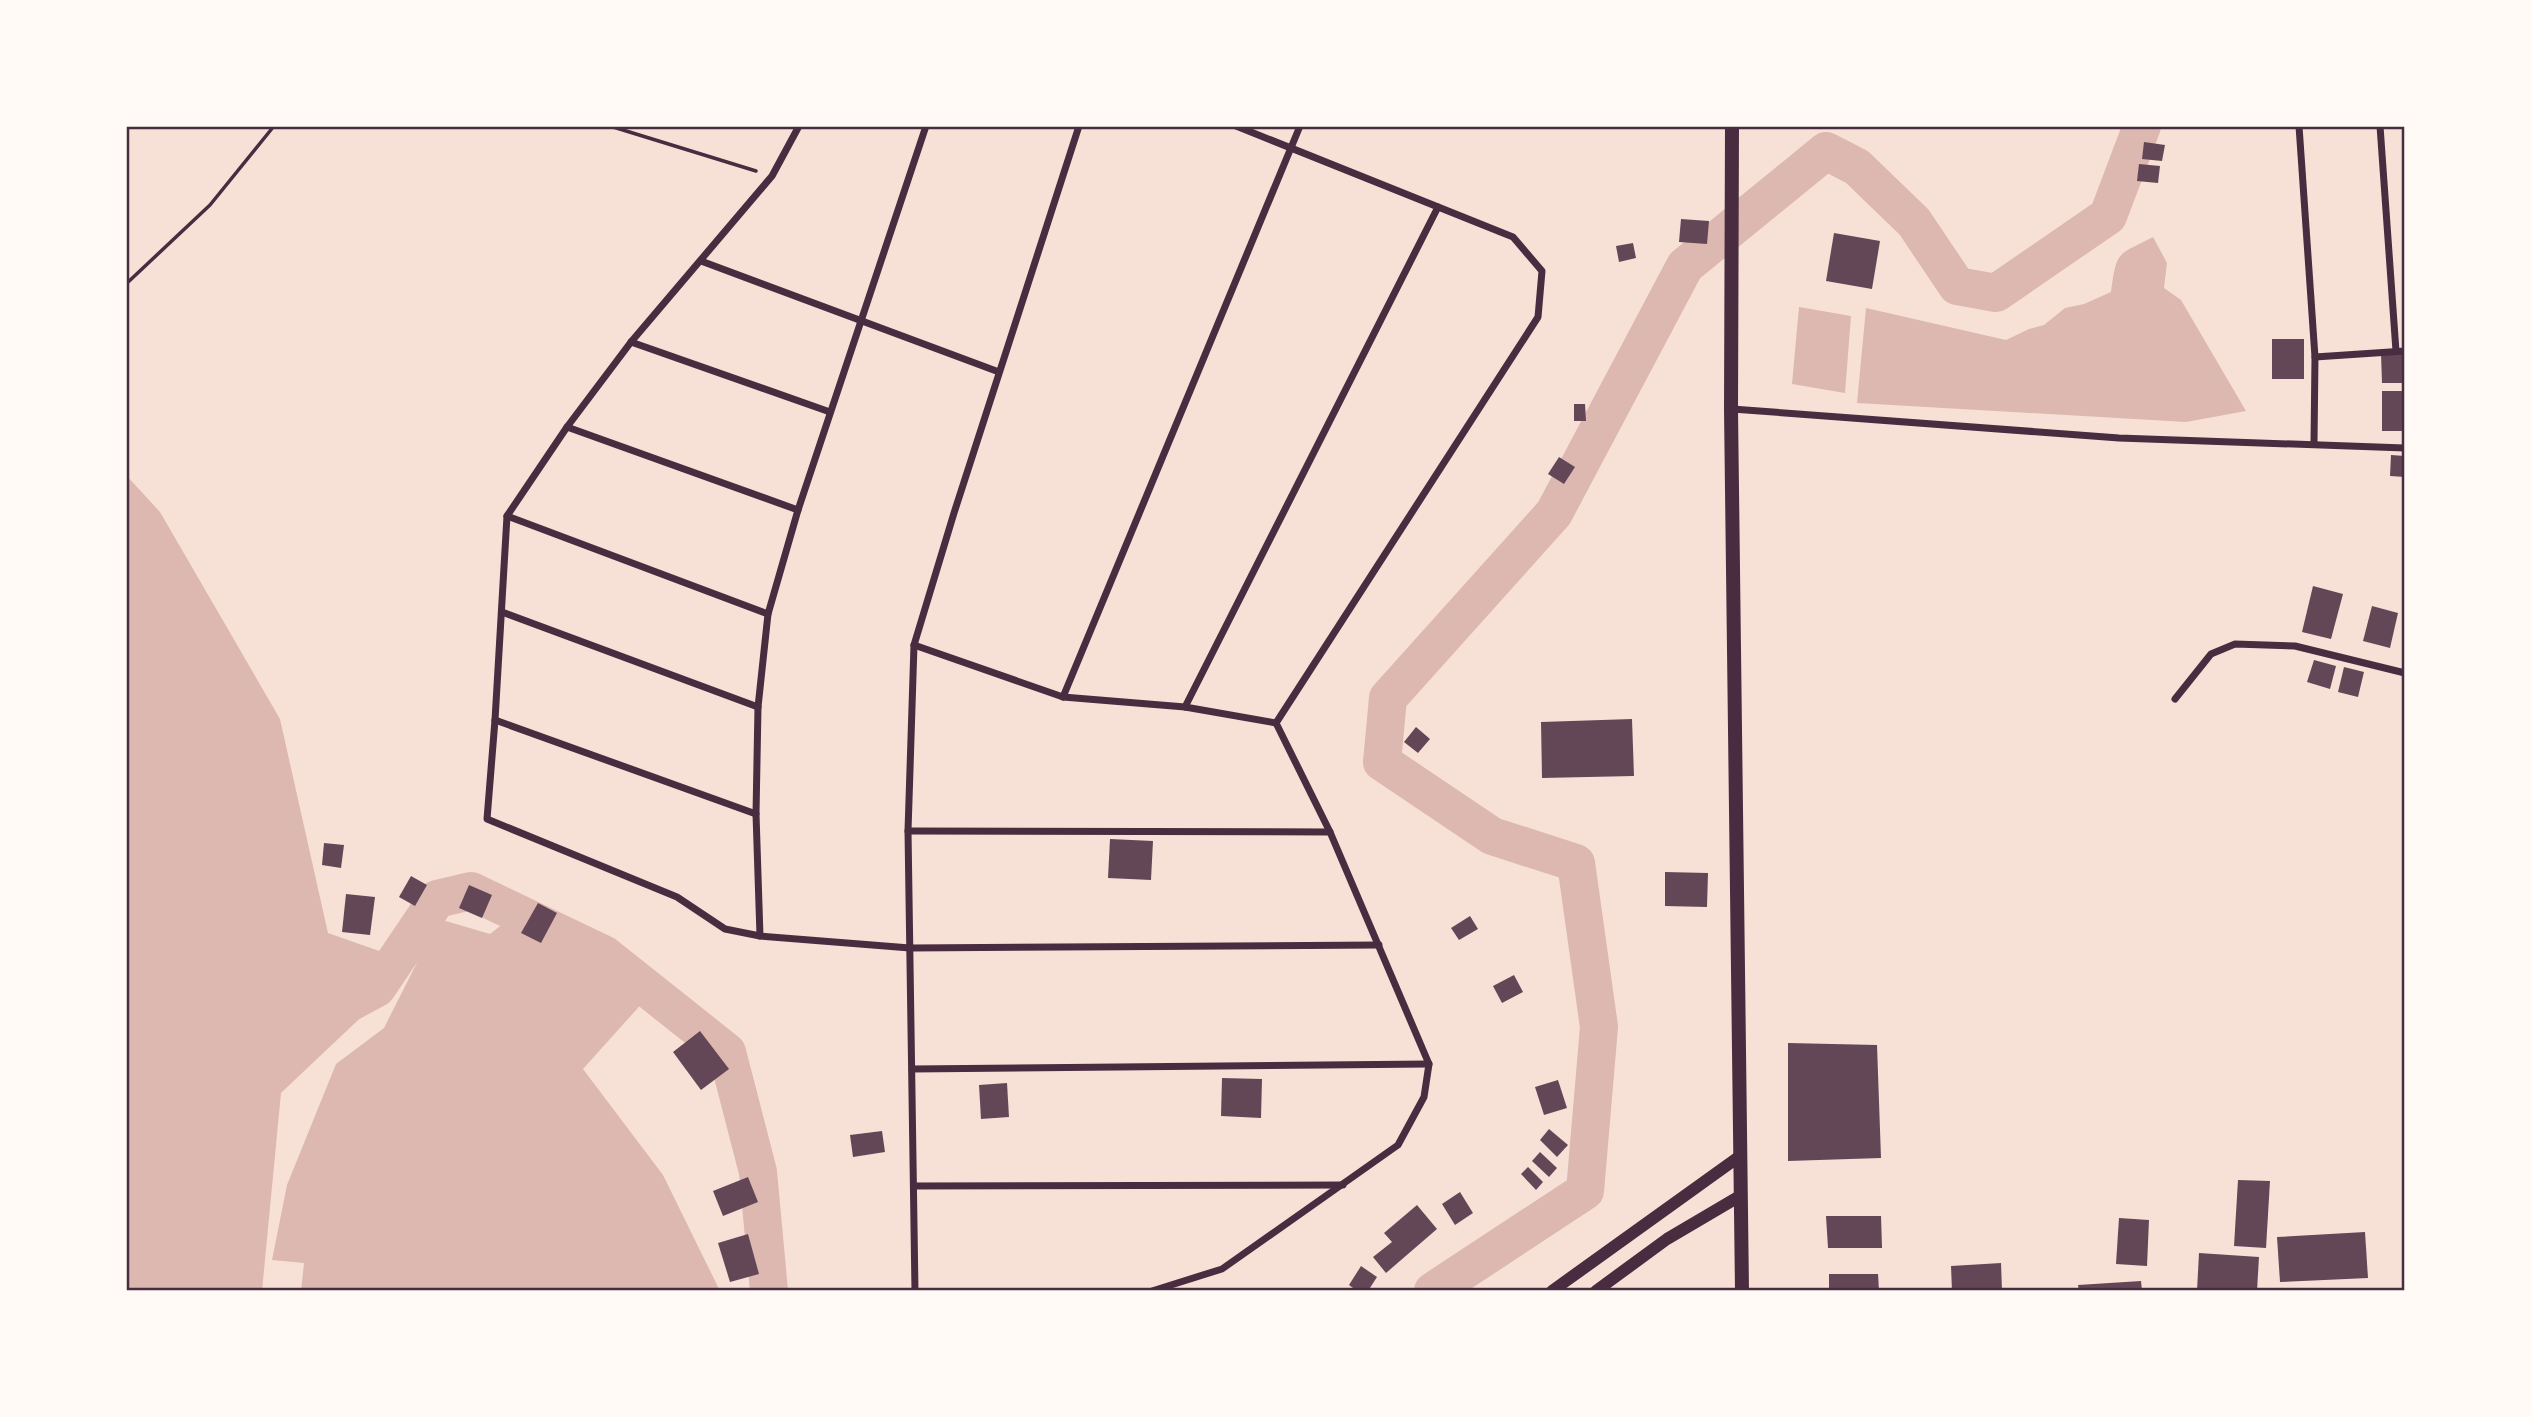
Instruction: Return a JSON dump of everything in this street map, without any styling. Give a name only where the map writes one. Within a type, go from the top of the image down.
[{"type":"main road","points":[[1732,126],[1731,409],[1742,1291]]},
{"type":"street","points":[[799,126],[772,176],[631,342],[567,427],[507,516],[495,720],[486,819],[677,897],[725,929],[760,936],[910,948],[1379,946]]},
{"type":"street","points":[[760,936],[756,814],[758,707],[768,614],[798,510],[926,126]]},
{"type":"street","points":[[915,1291],[908,831],[914,645],[999,372],[1080,126]]},
{"type":"street","points":[[1236,126],[1513,237],[1542,271],[1538,317],[1276,723]]},
{"type":"street","points":[[1063,697],[1300,126]]},
{"type":"street","points":[[2298,126],[2315,357],[2314,443]]},
{"type":"street","points":[[2380,126],[2396,351]]},
{"type":"street","points":[[1185,707],[1438,207]]},
{"type":"street","points":[[701,261],[999,372]]},
{"type":"street","points":[[631,342],[830,412]]},
{"type":"street","points":[[2315,357],[2405,351]]},
{"type":"street","points":[[1731,409],[2119,438],[2405,448]]},
{"type":"street","points":[[567,427],[798,510]]},
{"type":"street","points":[[507,516],[768,614]]},
{"type":"street","points":[[502,612],[758,707]]},
{"type":"street","points":[[2175,699],[2211,654],[2235,644],[2295,646],[2405,673]]},
{"type":"street","points":[[914,645],[1063,697],[1185,707],[1276,723]]},
{"type":"street","points":[[495,720],[756,814]]},
{"type":"street","points":[[1152,1291],[1222,1269],[1343,1185],[1398,1145],[1424,1097],[1429,1064],[1330,832],[1276,723]]},
{"type":"street","points":[[908,831],[1330,832]]},
{"type":"street","points":[[912,1069],[1429,1064]]},
{"type":"street","points":[[1552,1291],[1740,1156]]},
{"type":"street","points":[[914,1186],[1343,1185]]},
{"type":"street","points":[[1596,1291],[1667,1239],[1740,1196]]},
{"type":"path","points":[[126,284],[210,205],[274,126]]},
{"type":"path","points":[[610,126],[772,176]]},
{"type":"shaded area","points":[[2153,237],[2167,263],[2164,288],[2181,300],[2246,411],[2186,422],[1857,403],[1866,308],[2006,340],[2044,325],[2065,308],[2084,304],[2111,292],[2115,268],[2121,255]]},
{"type":"shaded area","points":[[1799,307],[1851,316],[1845,393],[1792,384]]},
{"type":"shaded area","points":[[126,475],[160,512],[280,719],[328,933],[385,953],[393,987],[281,1093],[262,1291],[126,1291]]},
{"type":"shaded area","points":[[530,918],[612,960],[654,990],[583,1069],[663,1175],[720,1291],[301,1291],[304,1263],[272,1260],[287,1185],[336,1064],[384,1028],[439,919],[490,934],[509,919]]},
{"type":"building","points":[[2144,142],[2165,145],[2162,161],[2142,159]]},
{"type":"building","points":[[2139,164],[2160,166],[2158,183],[2137,181]]},
{"type":"building","points":[[1681,219],[1709,221],[1707,244],[1679,242]]},
{"type":"building","points":[[1834,233],[1880,241],[1872,289],[1826,281]]},
{"type":"building","points":[[1633,243],[1636,258],[1619,262],[1616,246]]},
{"type":"building","points":[[2272,339],[2304,339],[2304,379],[2272,379]]},
{"type":"building","points":[[2405,353],[2405,383],[2382,383],[2381,354]]},
{"type":"building","points":[[2382,391],[2405,391],[2405,431],[2382,431]]},
{"type":"building","points":[[1574,404],[1585,404],[1586,421],[1574,421]]},
{"type":"building","points":[[2391,455],[2405,456],[2405,477],[2390,476]]},
{"type":"building","points":[[1559,457],[1575,467],[1564,484],[1548,474]]},
{"type":"building","points":[[2405,543],[2405,565],[2402,565]]},
{"type":"building","points":[[2313,586],[2343,594],[2331,639],[2302,632]]},
{"type":"building","points":[[2372,606],[2398,613],[2390,648],[2363,641]]},
{"type":"building","points":[[2314,660],[2336,666],[2330,689],[2307,682]]},
{"type":"building","points":[[2344,667],[2364,672],[2358,697],[2338,692]]},
{"type":"building","points":[[1632,719],[1634,776],[1542,778],[1541,722]]},
{"type":"building","points":[[1416,727],[1430,739],[1418,753],[1404,742]]},
{"type":"building","points":[[1110,839],[1153,841],[1151,880],[1108,878]]},
{"type":"building","points":[[324,843],[344,845],[341,868],[322,865]]},
{"type":"building","points":[[1665,872],[1708,873],[1707,907],[1665,906]]},
{"type":"building","points":[[411,876],[427,885],[415,906],[399,897]]},
{"type":"building","points":[[469,885],[492,895],[482,918],[459,908]]},
{"type":"building","points":[[346,894],[375,897],[370,935],[342,932]]},
{"type":"building","points":[[538,903],[557,913],[541,943],[521,933]]},
{"type":"building","points":[[1470,916],[1478,929],[1459,940],[1451,928]]},
{"type":"building","points":[[1514,975],[1523,992],[1502,1003],[1493,986]]},
{"type":"building","points":[[700,1031],[729,1069],[701,1090],[673,1052]]},
{"type":"building","points":[[1788,1043],[1877,1045],[1881,1158],[1788,1161]]},
{"type":"building","points":[[1222,1078],[1262,1079],[1261,1118],[1221,1116]]},
{"type":"building","points":[[1558,1080],[1567,1108],[1544,1115],[1535,1087]]},
{"type":"building","points":[[1007,1083],[1009,1117],[981,1119],[979,1085]]},
{"type":"building","points":[[1549,1129],[1568,1145],[1557,1157],[1540,1140]]},
{"type":"building","points":[[882,1131],[885,1152],[853,1157],[850,1135]]},
{"type":"building","points":[[1540,1152],[1557,1168],[1549,1177],[1532,1161]]},
{"type":"building","points":[[1528,1167],[1543,1182],[1536,1190],[1521,1174]]},
{"type":"building","points":[[748,1177],[758,1202],[723,1216],[713,1191]]},
{"type":"building","points":[[2238,1180],[2270,1181],[2266,1248],[2234,1246]]},
{"type":"building","points":[[1460,1192],[1473,1213],[1455,1225],[1442,1204]]},
{"type":"building","points":[[1417,1205],[1437,1229],[1386,1273],[1373,1257],[1392,1242],[1384,1233]]},
{"type":"building","points":[[1826,1216],[1881,1216],[1882,1248],[1828,1248]]},
{"type":"building","points":[[2119,1218],[2149,1220],[2147,1266],[2116,1264]]},
{"type":"building","points":[[2365,1232],[2368,1278],[2280,1282],[2277,1237]]},
{"type":"building","points":[[748,1234],[759,1274],[730,1282],[718,1243]]},
{"type":"building","points":[[2199,1253],[2259,1257],[2257,1291],[2197,1291]]},
{"type":"building","points":[[2001,1263],[2002,1291],[1952,1291],[1951,1266]]},
{"type":"building","points":[[1361,1266],[1377,1277],[1368,1291],[1357,1291],[1349,1285]]},
{"type":"building","points":[[1829,1274],[1878,1274],[1879,1291],[1829,1291]]},
{"type":"building","points":[[2141,1281],[2142,1291],[2079,1291],[2078,1285]]},
{"type":"waterway","points":[[1433,1291],[1585,1191],[1599,1027],[1576,863],[1492,836],[1382,762],[1388,698],[1554,513],[1685,266],[1826,151],[1857,167],[1914,222],[1957,286],[1996,293],[2108,216],[2142,126]]},
{"type":"waterway","points":[[349,1003],[377,988],[437,899],[471,891],[605,955],[727,1052],[758,1172],[769,1291]]}]
